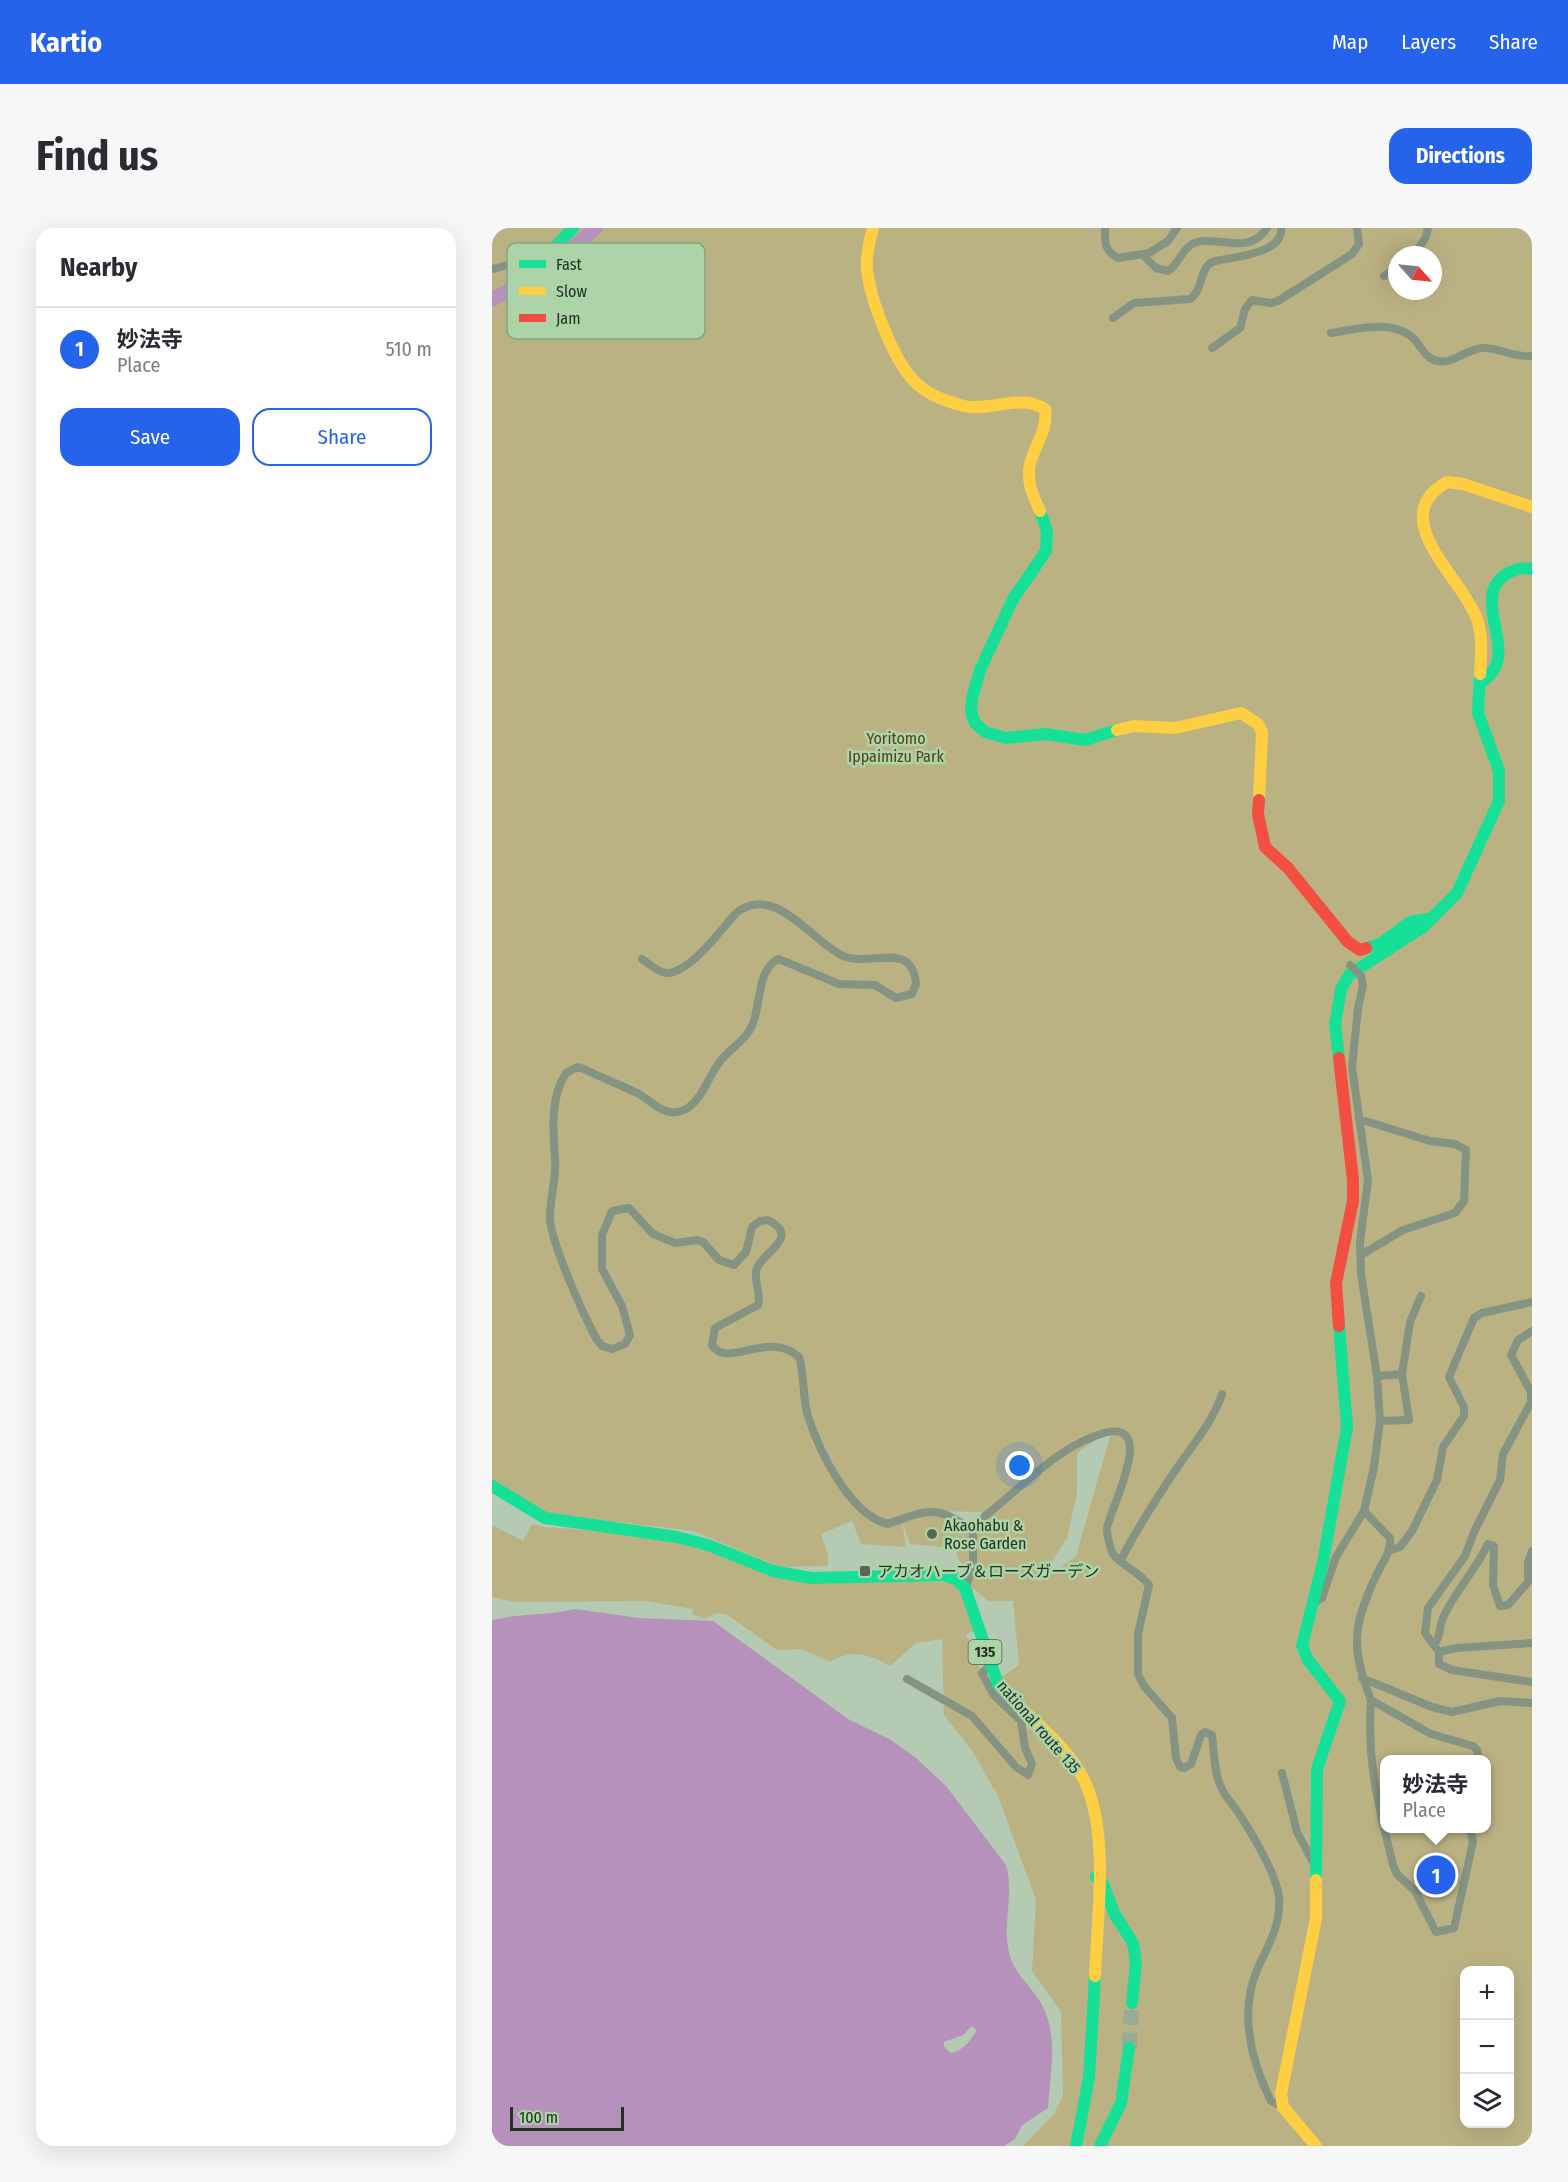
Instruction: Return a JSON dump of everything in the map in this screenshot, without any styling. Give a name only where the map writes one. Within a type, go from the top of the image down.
[{"type":"main road","points":[[559,243],[573,228]]},
{"type":"main road","points":[[873,228],[866,257],[870,295],[899,360],[917,384],[965,406],[981,408],[1031,401],[1045,409],[1048,418],[1047,429],[1030,460],[1029,482],[1047,531],[1048,541],[1042,559],[1013,599],[972,687],[971,708],[979,728],[1003,738],[1047,734],[1078,740],[1093,739],[1126,726],[1165,729],[1241,713],[1258,724],[1262,732],[1258,814],[1265,847],[1288,868],[1347,942],[1360,950],[1380,944],[1410,922],[1434,917]]},
{"type":"main road","points":[[1316,2146],[1282,2107],[1283,2079],[1316,1918],[1317,1768],[1340,1701],[1332,1686],[1304,1654],[1302,1646],[1323,1562],[1347,1427],[1336,1283],[1353,1201],[1353,1180],[1335,1025],[1337,1004],[1349,975],[1434,917],[1456,893],[1499,801],[1499,771],[1478,713],[1482,644],[1477,618],[1426,535],[1421,522],[1421,507],[1428,495],[1447,482],[1462,484],[1532,507]]},
{"type":"main road","points":[[1479,684],[1488,679],[1498,660],[1493,606],[1493,591],[1497,582],[1505,573],[1516,569],[1532,569]]},
{"type":"main road","points":[[492,1486],[545,1518],[677,1537],[708,1545],[773,1571],[811,1578],[944,1575],[956,1579],[965,1588]]},
{"type":"main road","name":"national route 135","points":[[965,1588],[998,1684],[1047,1731],[1072,1760],[1084,1779],[1092,1801],[1099,1843],[1096,1877],[1094,2011],[1089,2077],[1076,2146]]},
{"type":"main road","points":[[1096,1877],[1133,1943],[1136,1963],[1132,2003]]},
{"type":"main road","points":[[1100,2146],[1121,2103],[1129,2048]]},
{"type":"street","points":[[1105,228],[1105,246],[1118,258],[1143,255],[1168,241],[1178,228]]},
{"type":"street","points":[[1143,255],[1156,268],[1168,271],[1189,246],[1196,242],[1241,243],[1257,238],[1267,228]]},
{"type":"street","points":[[1113,318],[1134,303],[1190,299],[1197,295],[1206,266],[1213,261],[1227,261],[1273,246],[1280,237],[1281,228]]},
{"type":"street","points":[[1212,348],[1240,328],[1245,309],[1252,300],[1270,303],[1278,301],[1352,254],[1359,244],[1357,228]]},
{"type":"street","points":[[1420,246],[1426,237],[1428,228]]},
{"type":"street","points":[[492,269],[507,265]]},
{"type":"street","points":[[1384,276],[1388,274]]},
{"type":"street","points":[[1331,333],[1394,327],[1408,334],[1427,356],[1437,361],[1447,361],[1483,347],[1520,357],[1532,357]]},
{"type":"street","points":[[642,959],[660,972],[668,973],[684,968],[736,914],[745,906],[757,903],[784,911],[833,950],[847,957],[866,960],[889,956],[902,959],[910,966],[916,984],[912,993],[896,998],[869,983],[849,986],[839,984],[778,959],[774,961],[758,997],[756,1016],[748,1036],[722,1059],[708,1083],[689,1107],[681,1112],[664,1111],[639,1094],[584,1069],[577,1067],[566,1073],[560,1086],[552,1132],[555,1167],[549,1219],[566,1271],[597,1340],[612,1349],[625,1344],[630,1335],[622,1306],[602,1269],[602,1235],[612,1210],[629,1208],[653,1234],[675,1243],[697,1240],[703,1242],[719,1260],[734,1265],[746,1252],[752,1227],[760,1221],[768,1220],[774,1223],[782,1235],[780,1243],[757,1268],[755,1274],[760,1297],[758,1305],[715,1328],[712,1345],[716,1351],[729,1356],[766,1347],[789,1350],[799,1357],[808,1416],[812,1427],[830,1468],[867,1515],[888,1524],[922,1511],[945,1513],[973,1530]]},
{"type":"street","points":[[1311,1604],[1322,1598],[1336,1557],[1364,1511],[1374,1467],[1380,1421],[1377,1376],[1361,1274],[1368,1180],[1352,1067],[1358,1008],[1363,985],[1361,976],[1350,965]]},
{"type":"street","points":[[1359,1119],[1430,1141],[1455,1144],[1466,1150],[1464,1201],[1455,1213],[1403,1230],[1361,1255]]},
{"type":"street","points":[[1380,1421],[1409,1420],[1402,1374],[1410,1322],[1420,1296]]},
{"type":"street","points":[[1391,1550],[1400,1547],[1412,1531],[1437,1480],[1443,1447],[1462,1420],[1464,1407],[1449,1377],[1474,1318],[1482,1312],[1532,1302]]},
{"type":"street","points":[[1436,1648],[1425,1633],[1428,1608],[1465,1556],[1474,1532],[1500,1480],[1503,1454],[1531,1402],[1531,1392],[1510,1355],[1518,1340],[1532,1331]]},
{"type":"street","points":[[1377,1376],[1402,1374]]},
{"type":"street","points":[[1121,1560],[1139,1525],[1206,1428],[1222,1394]]},
{"type":"street","points":[[965,1588],[974,1568],[973,1530],[985,1516],[1068,1448],[1102,1434],[1120,1433],[1130,1445],[1130,1454],[1107,1529],[1112,1553],[1149,1585],[1138,1634],[1138,1674],[1144,1686],[1172,1718],[1178,1763],[1184,1768],[1191,1764],[1201,1735],[1205,1732],[1212,1736],[1222,1789],[1236,1809],[1276,1881],[1279,1904],[1277,1927],[1269,1949],[1256,1973],[1249,2009],[1254,2063],[1271,2101],[1282,2107]]},
{"type":"street","points":[[1364,1511],[1390,1538],[1391,1550],[1376,1575],[1355,1633],[1362,1678],[1371,1700],[1369,1751],[1380,1810]]},
{"type":"street","points":[[1532,1551],[1528,1563],[1528,1582],[1508,1605],[1500,1606],[1493,1585],[1494,1546],[1488,1544],[1479,1563],[1452,1599],[1441,1622],[1436,1648],[1439,1664],[1452,1670],[1532,1682]]},
{"type":"street","points":[[1436,1648],[1532,1643]]},
{"type":"street","points":[[907,1679],[972,1716],[1016,1767],[1028,1775],[1032,1764],[1025,1748],[1021,1721],[993,1694],[982,1673],[990,1665]]},
{"type":"street","points":[[1362,1678],[1432,1707],[1452,1712],[1500,1701],[1532,1703]]},
{"type":"street","points":[[1371,1700],[1431,1734],[1473,1746],[1478,1755]]},
{"type":"street","points":[[1282,1773],[1297,1832],[1317,1870]]},
{"type":"street","points":[[1385,1833],[1397,1874],[1415,1891],[1436,1932],[1443,1933],[1454,1928],[1473,1842],[1471,1833]]},
{"type":"green space","name":"Yoritomo Ippaimizu Park","points":[[492,228],[1532,228],[1532,2146],[1023,2146],[1054,2114],[1063,2096],[1061,2012],[1032,1971],[1036,1900],[998,1796],[973,1752],[944,1715],[942,1639],[916,1643],[890,1666],[875,1658],[853,1654],[830,1662],[801,1649],[777,1650],[726,1614],[717,1613],[704,1619],[692,1614],[693,1609],[645,1601],[513,1602],[492,1597],[492,1525],[523,1541],[532,1524],[544,1527],[658,1535],[811,1578],[921,1580],[971,1585],[954,1548],[910,1544],[902,1521],[906,1547],[861,1544],[852,1521],[821,1534],[828,1555],[828,1566],[780,1567],[693,1531],[532,1512],[492,1486]],"holes":[[[1112,1429],[1076,1556],[1039,1582],[1067,1538],[1077,1493],[1077,1453]],[[1046,1474],[978,1524],[923,1511],[991,1512]],[[972,1587],[988,1601],[1013,1601],[1019,1665],[987,1687],[966,1634],[975,1631]]]},
{"type":"shaded area","points":[[575,1609],[639,1618],[713,1621],[848,1719],[891,1740],[916,1758],[946,1786],[1006,1865],[1009,1887],[1007,1933],[1010,1956],[1012,1963],[1042,2005],[1050,2030],[1052,2056],[1048,2108],[1022,2125],[1015,2139],[1004,2146],[492,2146],[492,1620]],"holes":[[[972,2026],[977,2030],[959,2050],[951,2053],[944,2046],[944,2042],[963,2035]]]},
{"type":"waterway","points":[[578,243],[596,228]]},
{"type":"waterway","points":[[492,300],[507,291]]},
{"type":"tunnel","points":[[1129,2048],[1132,2003]]},
{"type":"traffic: fast","points":[[559,243],[573,228]]},
{"type":"traffic: fast","points":[[1040,511],[1047,531],[1046,551],[1013,599],[980,670],[972,698],[971,712],[975,723],[985,732],[1006,738],[1046,734],[1085,740],[1117,730]]},
{"type":"traffic: fast","points":[[1479,684],[1490,675],[1497,663],[1498,640],[1492,604],[1497,583],[1512,571],[1521,568],[1532,569]]},
{"type":"traffic: fast","points":[[1339,1058],[1335,1025],[1341,989],[1349,975],[1423,927],[1457,893],[1499,801],[1499,771],[1478,713],[1480,674]]},
{"type":"traffic: fast","points":[[1366,948],[1380,944],[1410,922],[1433,918]]},
{"type":"traffic: fast","points":[[1316,1880],[1317,1769],[1340,1701],[1308,1660],[1302,1646],[1323,1562],[1347,1427],[1339,1326]]},
{"type":"traffic: fast","points":[[492,1486],[545,1518],[677,1537],[708,1545],[773,1571],[811,1578],[943,1575],[956,1579],[965,1588],[998,1684],[1017,1704]]},
{"type":"traffic: fast","points":[[1096,1877],[1103,1884],[1114,1913],[1133,1943],[1136,1963],[1132,2003]]},
{"type":"traffic: fast","points":[[1076,2146],[1089,2077],[1095,1976]]},
{"type":"traffic: fast","points":[[1100,2146],[1121,2103],[1129,2048]]},
{"type":"traffic: slow","points":[[873,228],[868,248],[869,282],[891,344],[915,382],[938,397],[964,406],[985,407],[1025,403],[1045,409],[1045,424],[1029,470],[1031,488],[1040,511]]},
{"type":"traffic: slow","points":[[1480,674],[1481,639],[1477,619],[1433,548],[1425,530],[1423,513],[1430,496],[1447,482],[1463,484],[1532,507]]},
{"type":"traffic: slow","points":[[1117,730],[1134,726],[1175,728],[1241,713],[1258,724],[1262,732],[1259,800]]},
{"type":"traffic: slow","points":[[1017,1704],[1054,1739],[1071,1759],[1084,1780],[1092,1801],[1097,1825],[1100,1876],[1095,1976]]},
{"type":"traffic: slow","points":[[1316,1880],[1316,1918],[1281,2094],[1283,2107],[1316,2146]]},
{"type":"traffic: jam","points":[[1259,800],[1258,814],[1265,847],[1288,868],[1348,942],[1360,950],[1366,948]]},
{"type":"traffic: jam","points":[[1339,1058],[1353,1180],[1353,1201],[1336,1283],[1339,1326]]},
{"type":"place","name":"Akaohabu & Rose Garden","points":[[932,1534]]},
{"type":"place","name":"アカオハーブ＆ローズガーデン","points":[[865,1571]]},
{"type":"place","name":"妙法寺","points":[[1436,1875]]}]
